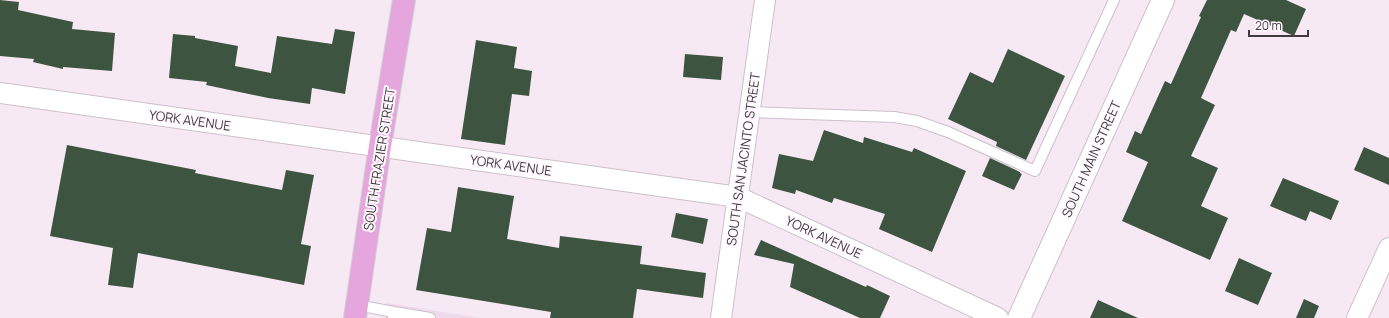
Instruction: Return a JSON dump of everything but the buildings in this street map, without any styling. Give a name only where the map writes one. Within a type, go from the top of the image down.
[{"type":"main road","name":"SOUTH FRAZIER STREET","points":[[356,312],[380,146],[404,0]]},
{"type":"street","name":"SOUTH SAN JACINTO STREET","points":[[721,318],[765,0]]},
{"type":"street","name":"SOUTH MAIN STREET","points":[[1019,318],[1161,1]]},
{"type":"street","name":"YORK AVENUE","points":[[0,93],[738,197],[998,318]]},
{"type":"street","points":[[1358,318],[1389,248]]},
{"type":"lane","points":[[750,112],[894,117],[917,121],[948,132],[1035,171],[1114,0]]},
{"type":"lane","points":[[356,312],[430,318]]},
{"type":"shaded area","points":[[387,303],[480,318],[385,318]]}]
